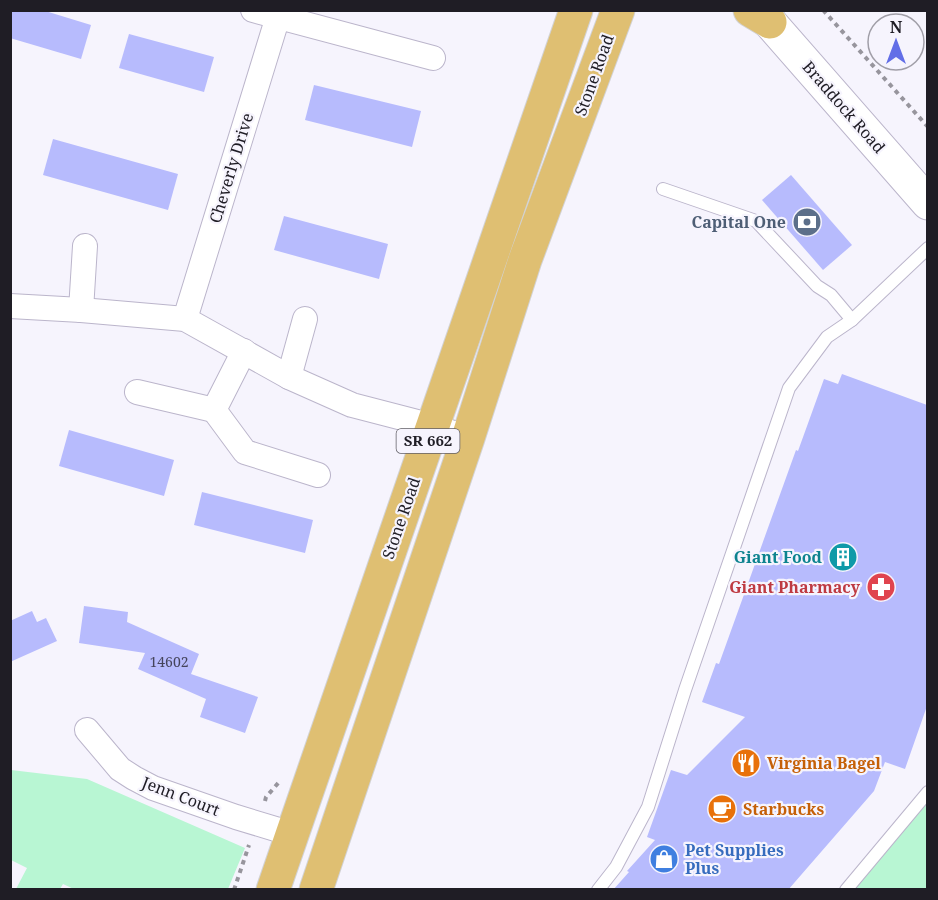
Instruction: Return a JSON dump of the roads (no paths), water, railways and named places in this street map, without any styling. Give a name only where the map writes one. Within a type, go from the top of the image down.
[{"type":"main road","name":"Stone Road","points":[[273,890],[576,10]]},
{"type":"main road","name":"Stone Road","points":[[316,890],[468,438],[525,260],[618,10]]},
{"type":"main road","points":[[602,54],[638,10]]},
{"type":"main road","name":"Braddock Road","points":[[760,14],[927,203]]},
{"type":"street","points":[[253,10],[279,14],[433,58]]},
{"type":"street","name":"Cheverly Drive","points":[[185,319],[279,14]]},
{"type":"street","points":[[81,310],[85,246]]},
{"type":"street","points":[[10,306],[185,319],[289,377],[352,405],[468,438]]},
{"type":"street","points":[[289,377],[305,319]]},
{"type":"street","points":[[213,410],[244,351]]},
{"type":"street","points":[[138,392],[213,410],[245,452],[318,475]]},
{"type":"street","name":"Jenn Court","points":[[87,730],[120,769],[153,788],[292,834]]},
{"type":"lane","points":[[663,189],[756,220],[817,286],[831,295],[852,320]]},
{"type":"lane","points":[[598,890],[616,867],[648,807],[789,388],[828,337],[852,320],[927,248]]},
{"type":"lane","points":[[846,890],[927,792]]},
{"type":"place","name":"Capital One","points":[[807,222]]},
{"type":"place","name":"Giant Food","points":[[843,557]]},
{"type":"place","name":"Giant Pharmacy","points":[[881,587]]},
{"type":"place","name":"Virginia Bagel","points":[[746,763]]},
{"type":"place","name":"Starbucks","points":[[722,809]]},
{"type":"place","name":"Pet Supplies Plus","points":[[664,859]]}]
